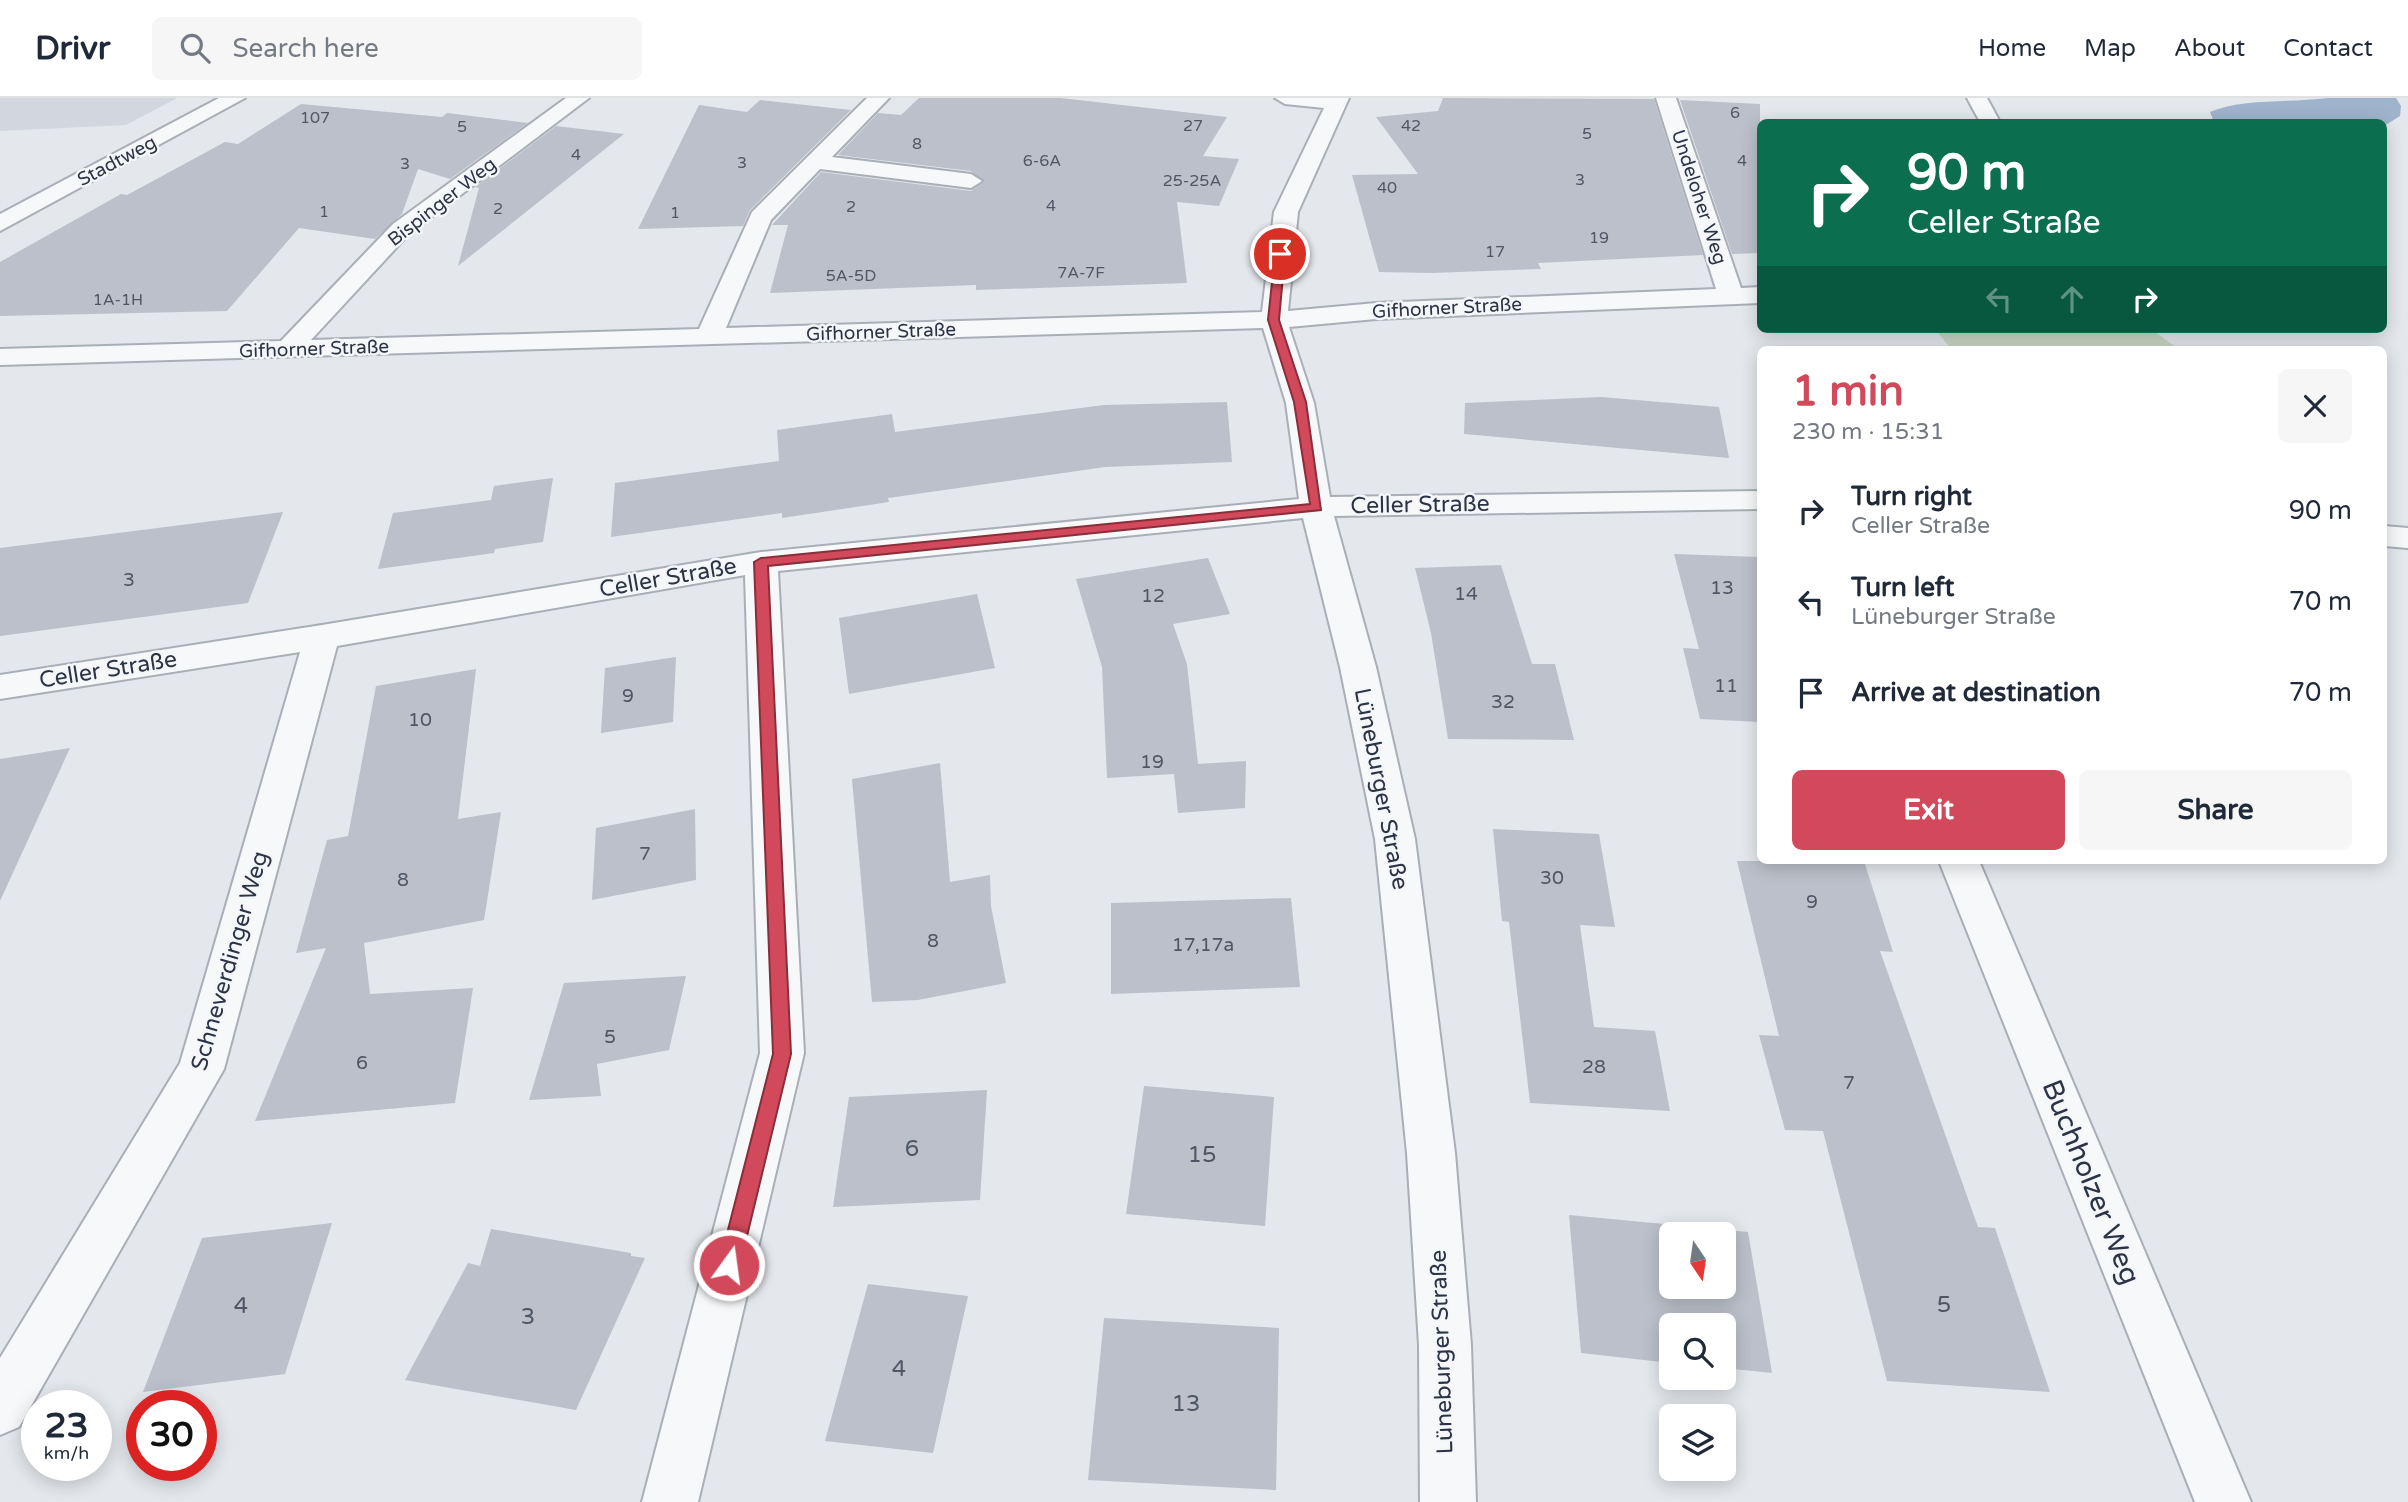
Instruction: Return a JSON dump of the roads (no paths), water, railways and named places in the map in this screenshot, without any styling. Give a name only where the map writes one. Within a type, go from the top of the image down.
[{"type":"street","name":"Stadtweg","points":[[0,224],[234,98]]},
{"type":"street","name":"Bispinger Weg","points":[[288,349],[401,229],[579,98]]},
{"type":"street","points":[[709,337],[760,217],[879,98]]},
{"type":"street","points":[[1285,98],[1338,101]]},
{"type":"street","name":"Undeloher Weg","points":[[1666,98],[1731,297]]},
{"type":"street","points":[[1977,98],[1988,119]]},
{"type":"street","name":"Lüneburger Straße","points":[[1338,101],[1286,212],[1274,320],[1300,402],[1317,507],[1358,667],[1395,839],[1432,1153],[1445,1345],[1448,1502]]},
{"type":"street","points":[[816,162],[971,181]]},
{"type":"street","name":"Gifhorner Straße","points":[[0,358],[1274,320],[1376,311],[1757,295]]},
{"type":"street","name":"Celler Straße","points":[[0,687],[323,637],[761,562],[1317,507],[1757,500]]},
{"type":"street","points":[[2387,536],[2408,538]]},
{"type":"street","points":[[670,1502],[782,1054],[761,562]]},
{"type":"street","name":"Schneverdinger Weg","points":[[0,1408],[201,1069],[323,637]]},
{"type":"street","name":"Buchholzer Weg","points":[[1960,864],[2223,1502]]},
{"type":"water","points":[[2396,98],[2401,106],[2400,116],[2387,124],[2387,119],[2213,119],[2210,112],[2252,103]]}]
